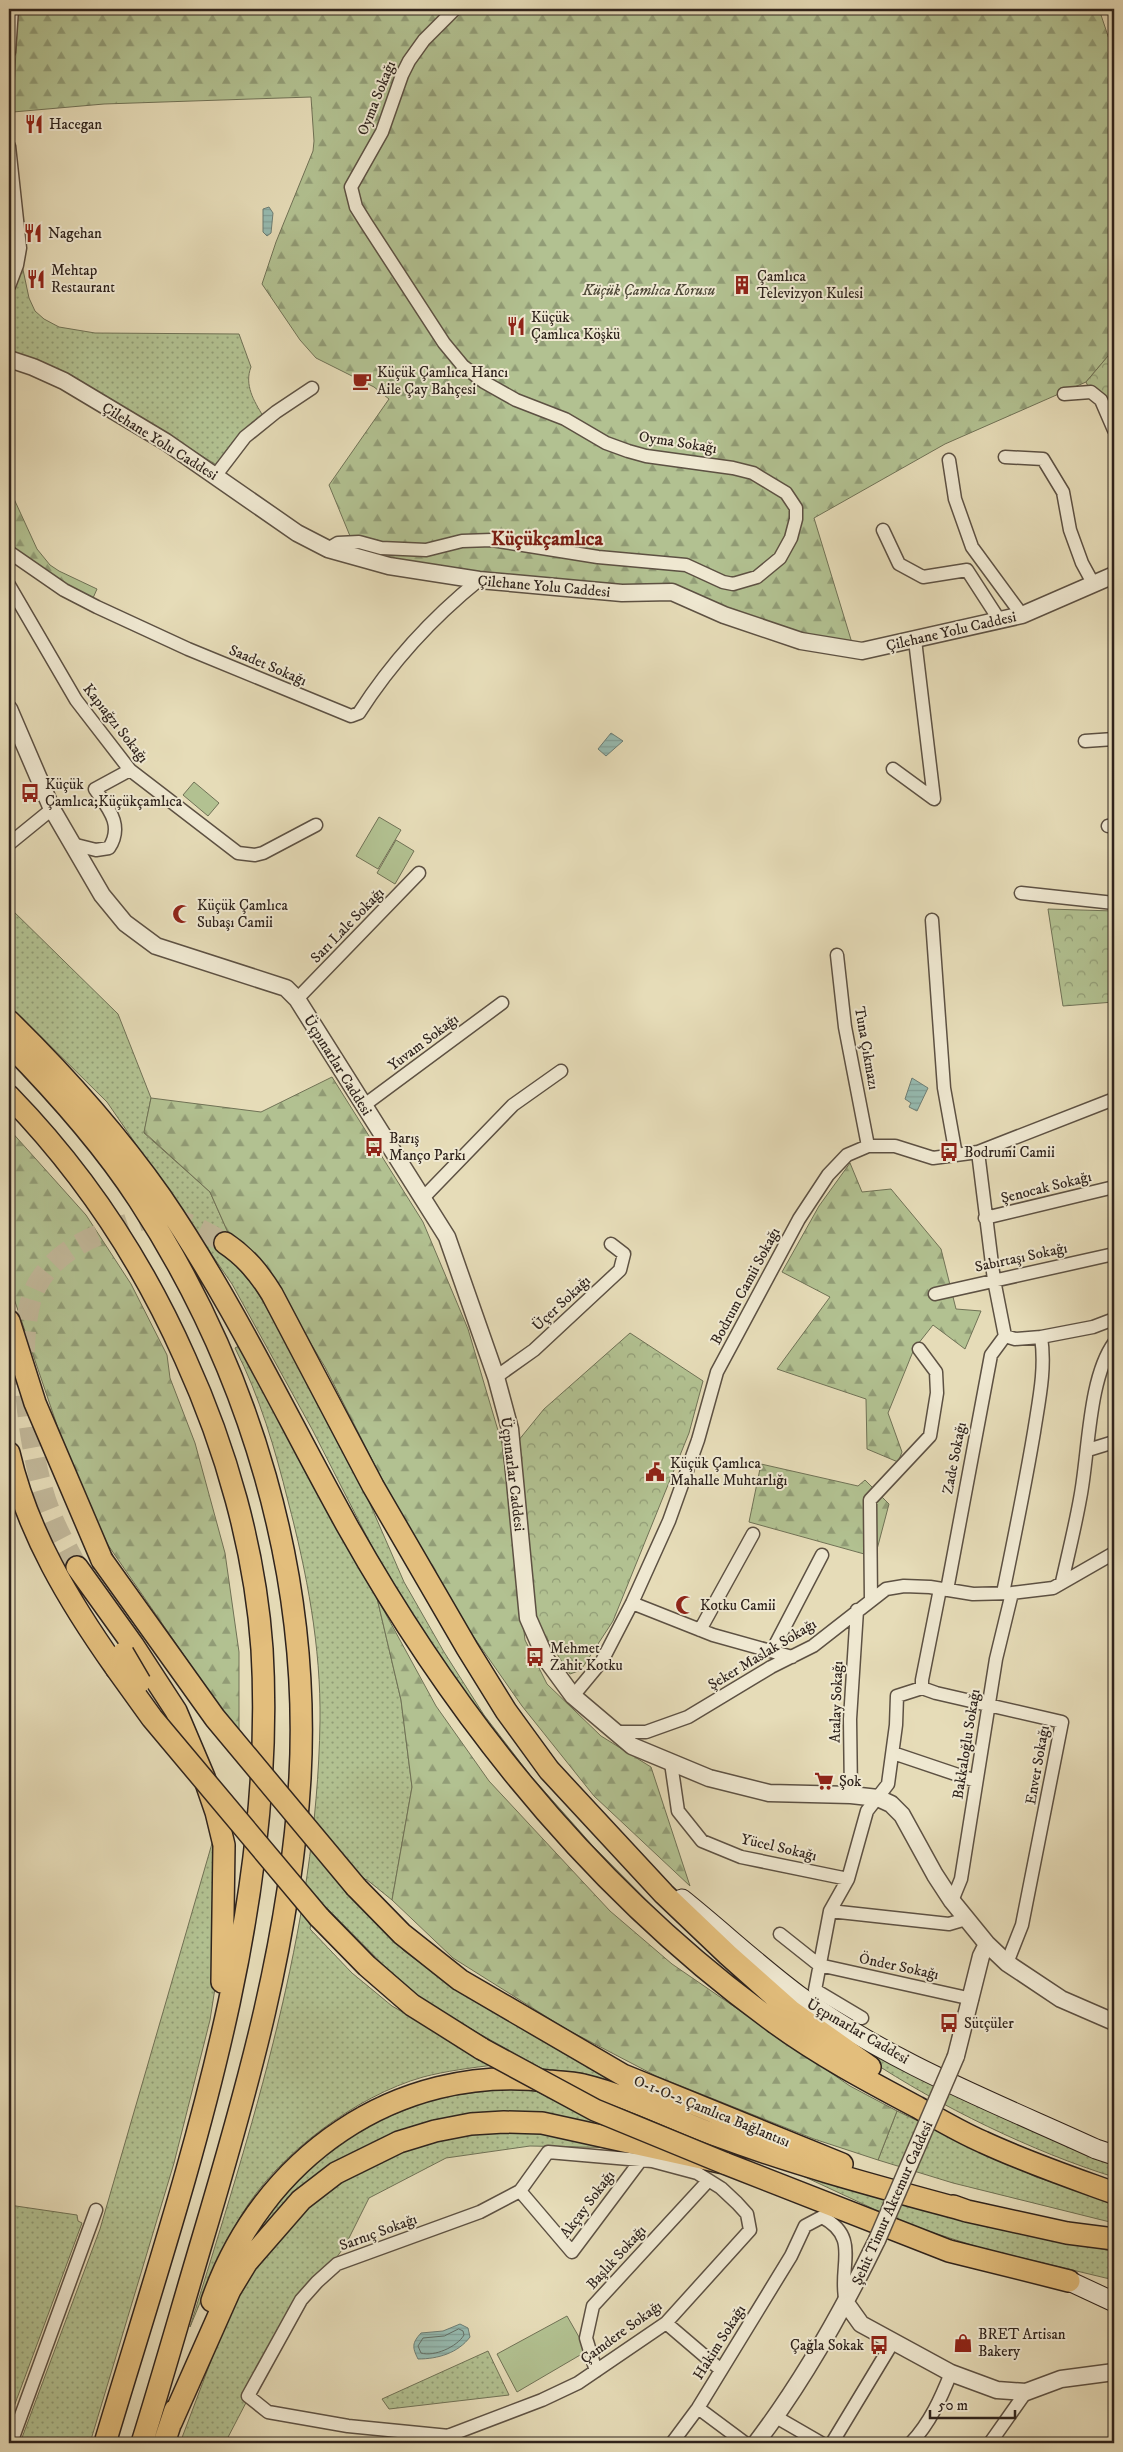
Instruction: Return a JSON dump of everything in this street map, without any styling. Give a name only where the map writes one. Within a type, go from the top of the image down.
[{"type":"highway","points":[[9,1021],[53,1064],[106,1126],[159,1195],[203,1263],[282,1401],[349,1528],[391,1599],[445,1683],[505,1764],[542,1809],[633,1904],[690,1955],[776,2023],[872,2084],[980,2141],[1114,2194]]},
{"type":"highway","points":[[9,1044],[44,1079],[138,1197],[173,1255],[206,1318],[241,1400],[269,1488],[284,1551],[297,1645],[301,1716],[300,1778],[292,1862],[269,1990],[233,2139],[142,2443]]},
{"type":"highway","points":[[9,1096],[61,1155],[108,1216],[142,1272],[171,1326],[196,1382],[234,1490],[248,1549],[262,1648],[263,1710],[261,1770],[246,1912],[218,2051],[194,2146],[105,2443]]},
{"type":"highway","points":[[225,1243],[241,1254],[256,1269],[280,1307],[373,1486],[467,1648],[506,1710],[549,1770],[633,1858],[664,1894],[790,2011],[980,2141]]},
{"type":"highway","name":"O-1-O-2 Çamlıca Bağlantısı","points":[[9,1321],[35,1403],[102,1560],[216,1718],[356,1887],[402,1934],[460,1980],[623,2075],[842,2164],[966,2211],[1067,2233],[1114,2240]]},
{"type":"highway","points":[[9,1453],[30,1517],[51,1565],[85,1625],[119,1661]]},
{"type":"highway","points":[[218,2051],[224,1947],[224,1845],[216,1812],[204,1777],[176,1712],[77,1567],[119,1661],[152,1718],[215,1794],[319,1917],[367,1966],[412,2005],[482,2049],[595,2110],[816,2200],[948,2251],[1069,2281]]},
{"type":"highway","points":[[164,2443],[219,2280],[235,2248],[274,2192],[292,2170],[360,2118],[396,2100],[432,2088],[469,2080],[502,2078],[582,2085],[719,2137],[842,2177],[966,2211]]},
{"type":"highway","points":[[171,2423],[227,2297],[247,2262],[301,2200],[336,2173],[399,2142],[435,2131],[471,2124],[504,2122],[542,2124],[587,2132],[724,2163]]},
{"type":"main road","name":"Üçpınarlar Caddesi","points":[[633,1858],[802,1998],[845,2026],[890,2052],[966,2090],[1096,2149],[1114,2155]]},
{"type":"main road","points":[[1069,2281],[1114,2288]]},
{"type":"main road","points":[[1069,2281],[1114,2302]]},
{"type":"street","points":[[9,52],[12,9]]},
{"type":"street","name":"Oyma Sokağı","points":[[328,549],[338,543],[359,542],[381,548],[426,550],[462,541],[492,540],[598,557],[686,565],[733,584],[757,577],[780,558],[791,538],[796,519],[796,508],[786,493],[753,473],[707,463],[646,456],[628,451],[590,435],[565,419],[498,390],[468,370],[457,360],[430,323],[356,206],[351,187],[382,132],[402,75],[409,61],[424,40],[455,9]]},
{"type":"street","points":[[9,146],[20,248],[17,265],[9,286]]},
{"type":"street","name":"Çilehane Yolu Caddesi","points":[[9,359],[50,374],[72,386],[166,442],[216,475],[279,522],[328,549],[350,557],[388,566],[479,580],[622,593],[672,592],[724,615],[801,641],[862,650],[915,640],[1022,615],[1114,575]]},
{"type":"street","points":[[216,475],[245,437],[276,412],[312,388]]},
{"type":"street","points":[[1064,394],[1091,392],[1101,400],[1114,430]]},
{"type":"street","points":[[1005,457],[1043,460],[1062,492],[1070,530],[1082,563],[1094,585]]},
{"type":"street","points":[[949,460],[955,499],[972,547],[1022,615]]},
{"type":"street","points":[[883,530],[899,564],[923,577],[967,570],[1000,621]]},
{"type":"street","points":[[350,557],[345,552],[347,548],[359,542]]},
{"type":"street","name":"Saadet Sokağı","points":[[9,552],[64,590],[97,607],[188,649],[351,716],[359,713],[381,680],[400,657],[464,592],[479,580]]},
{"type":"street","name":"Kapıağzı Sokağı","points":[[9,585],[76,700],[130,770],[238,853],[255,855],[263,853],[316,825]]},
{"type":"street","points":[[893,769],[934,799],[915,640]]},
{"type":"street","name":"Üçpınarlar Caddesi","points":[[9,709],[52,809],[102,895],[126,923],[156,946],[286,988],[297,999],[447,1237],[496,1377],[510,1429],[528,1618],[546,1659],[573,1696],[632,1746],[709,1778],[769,1793],[851,1795],[878,1798],[891,1804],[902,1815],[934,1874],[952,1901],[987,1944],[1006,1963],[1061,1999],[1114,2022]]},
{"type":"street","points":[[1085,741],[1114,739]]},
{"type":"street","points":[[72,844],[96,850],[109,848],[116,830],[114,817],[95,789],[130,770]]},
{"type":"street","points":[[9,844],[52,809]]},
{"type":"street","name":"Sarı Lale Sokağı","points":[[297,999],[374,922],[419,873]]},
{"type":"street","points":[[1021,893],[1114,903]]},
{"type":"street","points":[[932,920],[944,1088],[956,1155]]},
{"type":"street","name":"Tuna Çıkmazı","points":[[837,956],[844,1027],[868,1146]]},
{"type":"street","name":"Yuvam Sokağı","points":[[363,1106],[502,1003]]},
{"type":"street","points":[[423,1198],[513,1105],[561,1072]]},
{"type":"street","name":"Bodrum Camii Sokağı","points":[[573,1696],[602,1661],[632,1603],[669,1521],[698,1440],[717,1372],[799,1219],[828,1174],[847,1155],[868,1146],[895,1146],[933,1158],[978,1152],[1114,1099]]},
{"type":"street","points":[[978,1152],[994,1280],[1006,1336],[1015,1339],[1041,1337],[1093,1327],[1114,1319]]},
{"type":"street","name":"Şenocak Sokağı","points":[[985,1218],[1073,1199],[1114,1187]]},
{"type":"street","name":"Üçer Sokağı","points":[[496,1377],[534,1350],[620,1270],[624,1254],[611,1244]]},
{"type":"street","name":"Sabırtaşı Sokağı","points":[[935,1294],[1114,1254]]},
{"type":"street","name":"Zade Sokağı","points":[[944,1590],[991,1356],[1006,1336]]},
{"type":"street","name":"Bakkaloğlu Sokağı","points":[[952,1901],[961,1879],[1028,1469],[1040,1390],[1043,1353],[1041,1337]]},
{"type":"street","points":[[1062,1582],[1080,1499],[1097,1385],[1105,1356],[1114,1343]]},
{"type":"street","points":[[871,1600],[870,1500],[930,1436],[937,1393],[936,1372],[919,1349]]},
{"type":"street","points":[[1088,1450],[1114,1442]]},
{"type":"street","points":[[700,1630],[753,1534]]},
{"type":"street","name":"Şeker Maslak Sokağı","points":[[617,1732],[646,1732],[688,1717],[813,1646],[886,1589],[904,1586],[973,1594],[1007,1593],[1053,1588],[1114,1553]]},
{"type":"street","points":[[772,1651],[822,1555]]},
{"type":"street","points":[[862,2018],[815,1990],[818,1965],[830,1911],[848,1879],[867,1811],[888,1784],[893,1754],[897,1696],[922,1688],[922,1680],[944,1590]]},
{"type":"street","points":[[632,1603],[700,1630],[792,1657]]},
{"type":"street","name":"Atalay Sokağı","points":[[851,1795],[850,1718],[857,1610]]},
{"type":"street","name":"Enver Sokağı","points":[[922,1688],[936,1693],[1062,1722],[1022,1925],[1006,1963]]},
{"type":"street","points":[[893,1754],[976,1781]]},
{"type":"street","name":"Yücel Sokağı","points":[[671,1763],[678,1811],[702,1840],[741,1857],[848,1879]]},
{"type":"street","points":[[830,1911],[949,1924],[966,1919]]},
{"type":"street","points":[[780,1934],[818,1965]]},
{"type":"street","name":"Şehit Timur Aktemur Caddesi","points":[[756,2443],[812,2362],[846,2303],[877,2240],[956,2056],[972,1999],[981,1956],[987,1944]]},
{"type":"street","name":"Önder Sokağı","points":[[818,1965],[972,1999]]},
{"type":"street","name":"Sarnıç Sokağı","points":[[451,2440],[348,2426],[268,2412],[248,2396],[301,2300],[316,2282],[337,2264],[480,2212],[520,2191],[548,2152],[641,2160],[697,2173],[708,2181]]},
{"type":"street","name":"Akçay Sokağı","points":[[520,2191],[572,2252],[641,2160]]},
{"type":"street","name":"Çamdere Sokağı","points":[[429,2443],[451,2440],[578,2383],[666,2323],[750,2230],[747,2214],[738,2203],[721,2188],[708,2181]]},
{"type":"street","name":"Başlık Sokağı","points":[[596,2370],[586,2338],[593,2306],[708,2181]]},
{"type":"street","points":[[11,2443],[96,2210]]},
{"type":"street","name":"Hakim Sokağı","points":[[672,2443],[698,2408],[722,2370],[791,2256],[805,2226],[822,2217],[836,2224],[843,2235],[845,2253],[842,2289],[846,2303]]},
{"type":"street","points":[[846,2303],[860,2324],[951,2373],[997,2390],[1026,2392],[1061,2379],[1114,2372]]},
{"type":"street","points":[[666,2323],[722,2370]]},
{"type":"street","points":[[832,2443],[893,2342]]},
{"type":"street","points":[[910,2443],[919,2434],[939,2402],[951,2373]]},
{"type":"street","points":[[990,2443],[1026,2392]]},
{"type":"street","points":[[698,2408],[745,2443]]},
{"type":"street","points":[[776,2416],[821,2443]]},
{"type":"green space","name":"Küçük Çamlıca Korusu","points":[[18,9],[1099,9],[1114,54],[1114,349],[1086,382],[945,444],[814,518],[852,643],[763,627],[671,586],[618,589],[544,583],[357,553],[329,485],[389,399],[374,387],[316,358],[300,340],[262,284],[276,242],[313,151],[311,97],[104,104],[13,112]]},
{"type":"green space","points":[[22,265],[29,298],[35,311],[44,319],[59,327],[95,333],[239,334],[251,367],[249,386],[251,393],[263,416],[218,466],[159,429],[9,351],[9,298]]},
{"type":"green space","points":[[1114,349],[1114,441],[1086,382]]},
{"type":"green space","points":[[9,488],[37,549],[50,565],[59,571],[97,589],[93,598],[62,582],[9,546]]},
{"type":"green space","points":[[194,782],[219,803],[208,816],[183,795]]},
{"type":"green space","points":[[379,817],[401,830],[378,869],[356,856]]},
{"type":"green space","points":[[396,840],[414,851],[395,884],[377,873]]},
{"type":"green space","points":[[9,907],[118,1014],[151,1098],[144,1133],[210,1192],[230,1237],[232,1261],[255,1288],[288,1345],[367,1497],[404,1582],[444,1652],[484,1715],[530,1775],[592,1845],[672,1926],[615,1878],[478,1719],[393,1588],[312,1429],[232,1284],[107,1102],[9,1005]]},
{"type":"green space","points":[[1048,909],[1114,911],[1114,1002],[1063,1006]]},
{"type":"green space","points":[[332,1077],[423,1222],[468,1329],[502,1444],[525,1640],[547,1684],[601,1736],[651,1767],[690,1886],[594,1796],[522,1706],[457,1613],[385,1485],[325,1367],[273,1281],[230,1237],[210,1192],[144,1132],[151,1098],[261,1112]]},
{"type":"green space","points":[[9,1129],[86,1215],[131,1284],[167,1355],[170,1378],[195,1443],[225,1553],[239,1652],[239,1735],[108,1545],[89,1511],[60,1434],[9,1284]]},
{"type":"green space","points":[[850,1163],[862,1192],[891,1189],[941,1249],[956,1309],[981,1311],[965,1349],[933,1325],[914,1349],[888,1413],[902,1452],[898,1462],[867,1449],[866,1399],[777,1369],[830,1297],[782,1272],[819,1206]]},
{"type":"green space","points":[[630,1333],[703,1381],[689,1433],[613,1621],[581,1670],[570,1674],[535,1620],[518,1441],[544,1409]]},
{"type":"green space","points":[[241,1345],[377,1598],[401,1700],[412,1787],[392,1900],[366,1879],[349,1894],[404,1951],[448,1983],[612,2082],[582,2073],[543,2069],[410,1992],[328,1909],[311,1922],[310,1929],[352,1973],[392,2006],[494,2065],[432,2075],[397,2086],[346,2113],[297,2149],[257,2192],[242,2214],[220,2256],[190,2327],[236,2178],[277,2028],[294,1952],[307,1876],[316,1799],[320,1693],[312,1610],[295,1528],[272,1443],[252,1385],[235,1348]]},
{"type":"green space","points":[[761,1464],[858,1486],[865,1480],[889,1504],[875,1557],[749,1522]]},
{"type":"green space","points":[[377,1598],[436,1706],[489,1781],[610,1911],[672,1964],[850,2086],[897,2111],[878,2160],[814,2139],[656,2076],[566,2029],[453,1958],[392,1900],[412,1787],[401,1700]]},
{"type":"green space","points":[[213,1840],[218,1878],[218,1969],[210,2020],[174,2163],[90,2443],[20,2443],[100,2229]]},
{"type":"green space","points":[[801,2010],[1114,2159],[1114,2177],[1051,2155],[1019,2141],[925,2094],[868,2059]]},
{"type":"green space","points":[[530,2088],[604,2126],[414,2129],[249,2245],[274,2207],[298,2180],[325,2154],[375,2122],[435,2098],[501,2089]]},
{"type":"green space","points":[[897,2111],[1036,2177],[1114,2202],[1114,2223],[953,2183],[878,2160]]},
{"type":"green space","points":[[533,2126],[630,2148],[530,2146],[446,2158],[369,2198],[345,2246],[288,2322],[225,2443],[180,2443],[229,2313],[246,2280],[271,2241],[316,2198],[372,2162],[440,2135]]},
{"type":"green space","points":[[747,2150],[995,2222],[1114,2252],[1114,2280],[981,2248],[906,2224]]},
{"type":"green space","points":[[9,2205],[77,2215],[78,2221],[82,2223],[9,2420]]},
{"type":"green space","points":[[567,2316],[587,2351],[517,2392],[497,2354]]},
{"type":"green space","points":[[488,2351],[509,2395],[389,2409],[382,2399]]},
{"type":"water","points":[[269,207],[273,213],[271,233],[267,236],[263,232],[263,209]]},
{"type":"water","points":[[611,733],[623,741],[606,756],[598,749]]},
{"type":"water","points":[[912,1078],[928,1088],[917,1111],[909,1107],[911,1103],[905,1099]]},
{"type":"water","points":[[460,2324],[468,2328],[470,2337],[465,2343],[447,2354],[433,2358],[418,2359],[414,2345],[421,2333],[443,2331]]},
{"type":"tunnel","points":[[77,1567],[50,1512],[36,1463],[30,1431],[24,1365],[25,1334],[29,1307],[37,1285],[57,1260],[84,1241],[146,1219],[159,1217],[175,1220],[202,1230],[225,1243]]},
{"type":"place","name":"Hacegan","points":[[34,124]]},
{"type":"place","name":"Nagehan","points":[[33,233]]},
{"type":"place","name":"Mehtap Restaurant","points":[[36,279]]},
{"type":"place","name":"Çamlıca Televizyon Kulesi","points":[[742,285]]},
{"type":"place","name":"Küçük Çamlıca Köşkü","points":[[516,326]]},
{"type":"place","name":"Küçük Çamlıca Hancı Aile Çay Bahçesi","points":[[362,381]]},
{"type":"place","name":"Küçük Çamlıca;Küçükçamlıca","points":[[30,793]]},
{"type":"place","name":"Küçük Çamlıca Subaşı Camii","points":[[182,914]]},
{"type":"place","name":"Barış Manço Parkı","points":[[374,1147]]},
{"type":"place","name":"Bodrumi Camii","points":[[949,1152]]},
{"type":"place","name":"Küçük Çamlıca Mahalle Muhtarlığı","points":[[655,1472]]},
{"type":"place","name":"Kotku Camii","points":[[685,1605]]},
{"type":"place","name":"Mehmet Zahit Kotku","points":[[535,1657]]},
{"type":"place","name":"Şok","points":[[824,1781]]},
{"type":"place","name":"Sütçüler","points":[[949,2023]]},
{"type":"place","name":"BRET Artisan Bakery","points":[[963,2343]]},
{"type":"place","name":"Çağla Sokak","points":[[879,2345]]},
{"type":"district","name":"Küçükçamlıca","points":[[547,538]]}]
